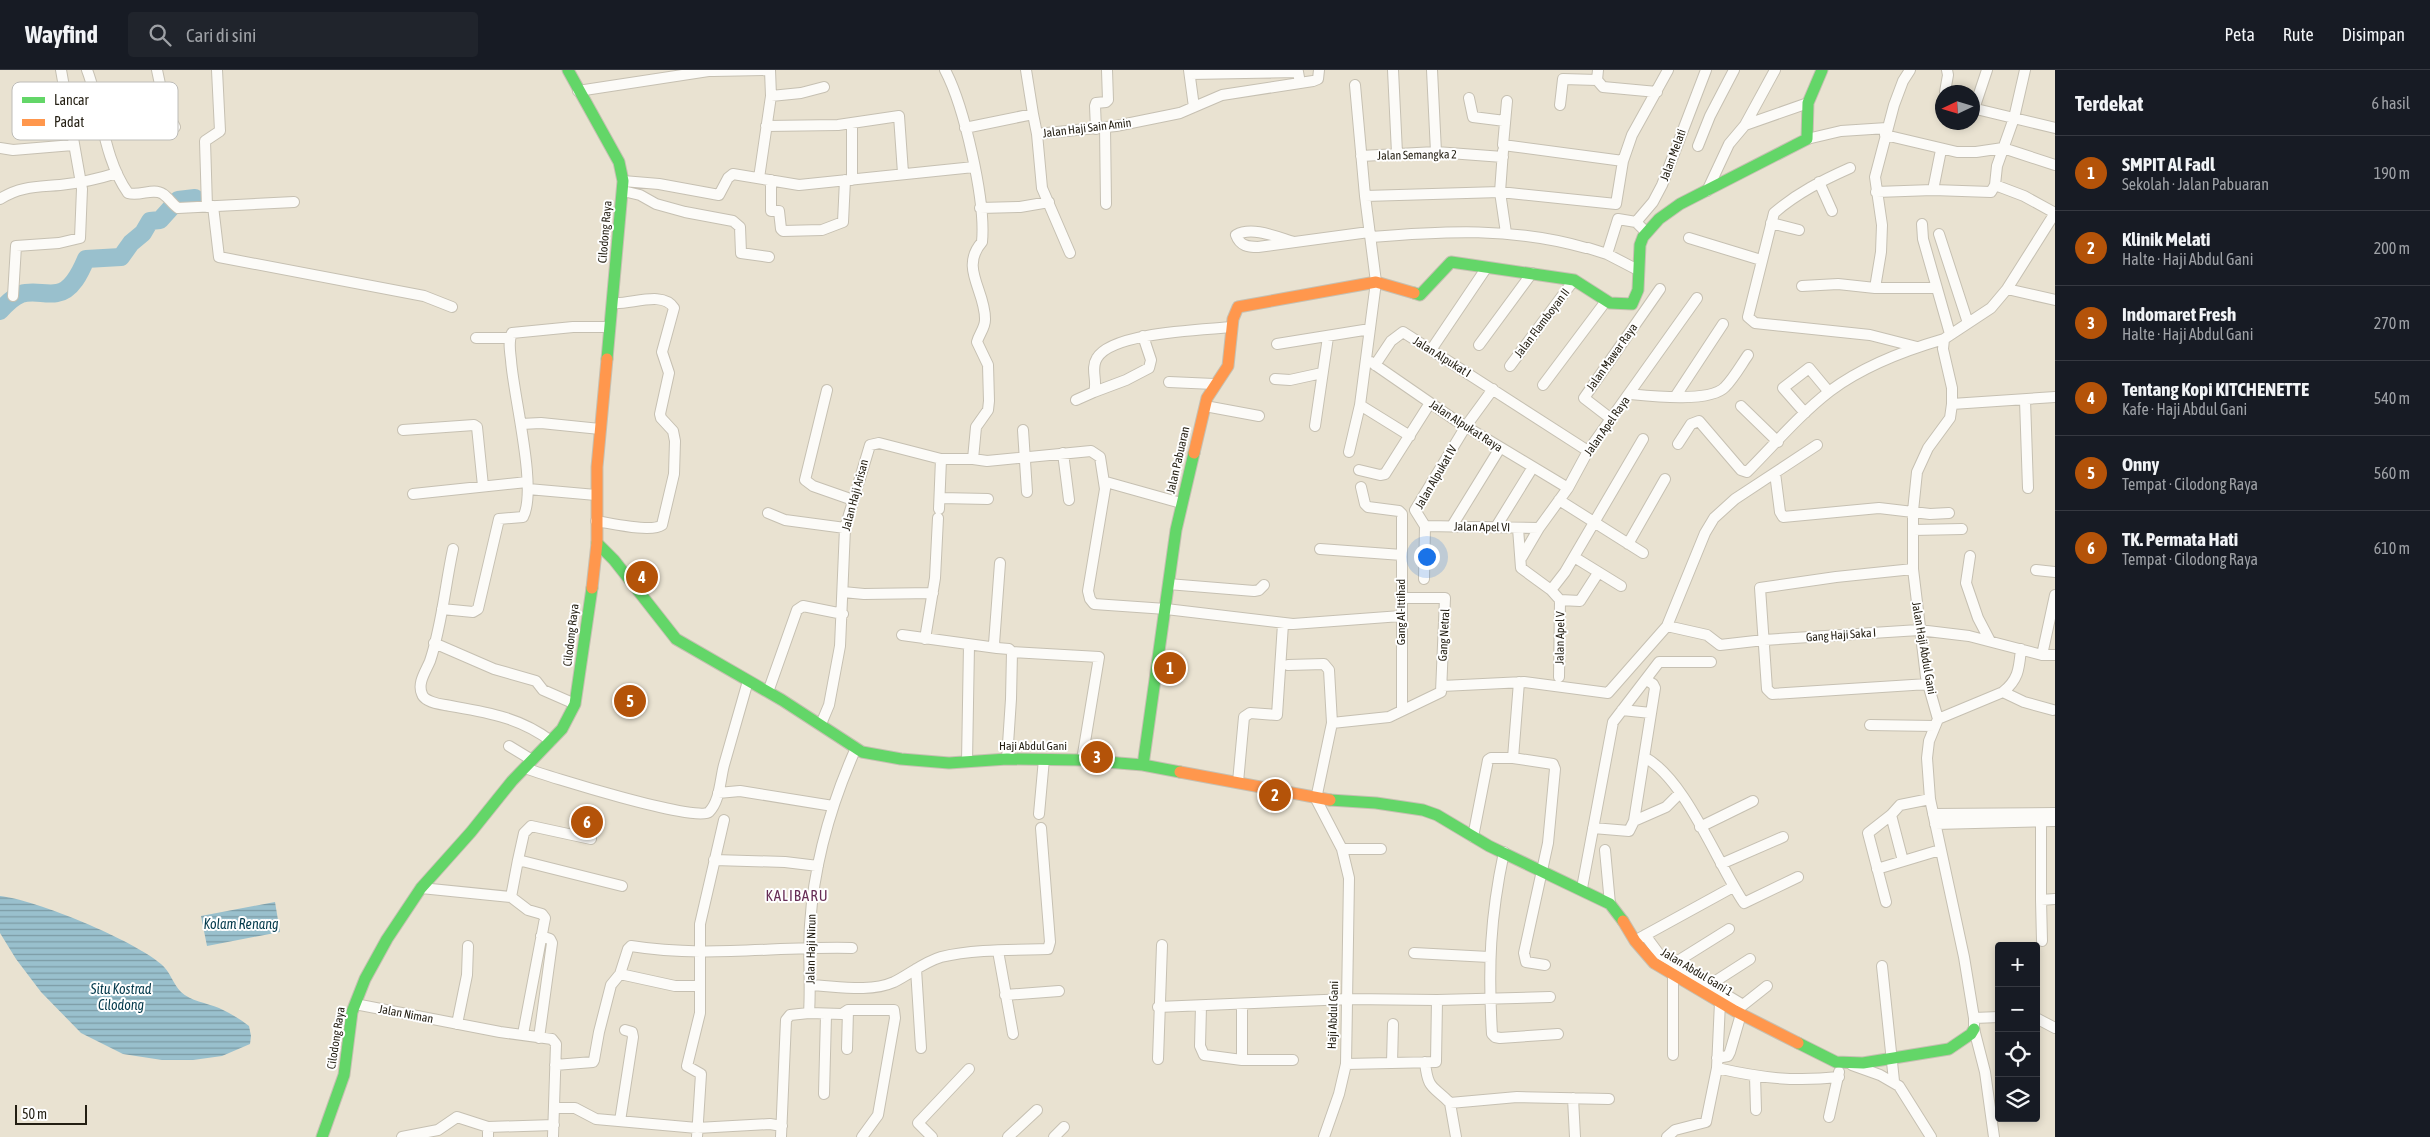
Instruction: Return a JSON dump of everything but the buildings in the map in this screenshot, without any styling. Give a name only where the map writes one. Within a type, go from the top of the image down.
[{"type":"street","points":[[217,70],[220,131],[205,141],[210,206],[218,258],[424,296],[452,307]]},
{"type":"street","name":"Cilodong Raya","points":[[322,1137],[344,1075],[350,1025],[355,1004],[364,979],[387,939],[421,888],[529,764],[552,741],[567,721],[575,704],[585,642],[597,543],[596,495],[600,429],[622,190],[619,162],[568,70]]},
{"type":"street","points":[[578,91],[714,71],[770,70],[771,96],[758,178]]},
{"type":"street","points":[[945,70],[952,83],[965,128],[974,167],[980,208],[982,242],[974,251],[972,262],[984,312],[984,326],[978,334],[977,342],[988,365],[989,401],[988,410],[976,426],[973,458]]},
{"type":"street","points":[[1026,70],[1033,114]]},
{"type":"street","points":[[1106,204],[1100,128],[1095,106],[1096,103],[1108,100],[1107,70]]},
{"type":"street","points":[[1194,108],[1189,72],[1298,72],[1300,83],[1318,79],[1318,70]]},
{"type":"street","points":[[1393,70],[1397,153]]},
{"type":"street","points":[[1432,70],[1436,152]]},
{"type":"street","points":[[1365,196],[1500,192],[1616,204],[1623,161],[1632,135],[1668,70]]},
{"type":"street","name":"Jalan Melati","points":[[1636,222],[1653,202],[1662,185],[1706,70]]},
{"type":"street","points":[[1698,146],[1710,116],[1734,70]]},
{"type":"street","points":[[1707,191],[1729,144],[1744,125],[1775,70]]},
{"type":"street","points":[[1807,140],[1808,103],[1822,70]]},
{"type":"street","points":[[1875,288],[1881,252],[1882,225],[1875,177],[1886,131],[1903,81],[1910,70]]},
{"type":"street","points":[[1946,70],[1948,75],[1947,85]]},
{"type":"street","points":[[1980,89],[1987,70]]},
{"type":"street","points":[[1876,192],[1933,190],[1991,192],[1995,185],[1997,166],[2014,118],[2025,70]]},
{"type":"street","points":[[1560,105],[1563,79],[1597,75],[1604,87],[1657,92]]},
{"type":"street","name":"Jalan Haji Sain Amin","points":[[965,128],[1033,114],[1037,134],[1100,128],[1166,116],[1194,108],[1222,95],[1300,83]]},
{"type":"street","points":[[1349,452],[1371,362],[1370,330],[1376,282],[1365,196],[1355,85]]},
{"type":"street","points":[[771,96],[801,93],[824,87]]},
{"type":"street","points":[[1469,98],[1473,117],[1505,120]]},
{"type":"street","points":[[1506,233],[1500,192],[1507,100]]},
{"type":"street","points":[[1744,125],[1808,103]]},
{"type":"street","points":[[1980,110],[2055,128]]},
{"type":"street","points":[[766,126],[852,123],[899,116],[903,174]]},
{"type":"street","points":[[770,180],[771,210],[779,211],[781,229],[784,231],[822,230],[843,222],[852,123]]},
{"type":"street","points":[[1634,300],[1640,242],[1646,232],[1682,202],[1807,140],[1841,131],[1886,131],[1941,150],[1969,153],[2004,148],[2055,165]]},
{"type":"street","points":[[1037,134],[1042,188],[1070,253]]},
{"type":"street","points":[[12,296],[16,246],[59,243],[80,238],[80,185],[72,140]]},
{"type":"street","points":[[107,140],[117,173],[128,193],[134,195],[155,191],[162,192],[174,205],[210,206],[294,202]]},
{"type":"street","points":[[0,148],[13,150],[73,145]]},
{"type":"street","points":[[1503,145],[1623,161]]},
{"type":"street","points":[[1933,190],[1941,150]]},
{"type":"street","name":"Jalan Semangka 2","points":[[1361,156],[1436,152],[1503,157]]},
{"type":"street","points":[[622,190],[659,184],[719,195],[730,176],[738,174],[799,185],[974,167]]},
{"type":"street","points":[[1850,168],[1819,182],[1787,201],[1774,213],[1748,315],[1753,322],[1870,335],[1917,347]]},
{"type":"street","points":[[0,199],[10,192],[26,187],[80,185],[117,173]]},
{"type":"street","points":[[1819,182],[1832,211]]},
{"type":"street","points":[[1678,444],[1691,424],[1698,421],[1741,470],[1747,472],[1805,413],[1846,380],[1917,347],[1947,336],[1991,308],[2007,289],[2055,213],[2024,196],[1995,185]]},
{"type":"street","points":[[622,190],[640,195],[656,204],[733,222],[740,227],[741,253],[770,257]]},
{"type":"street","points":[[980,208],[1020,207],[1049,202]]},
{"type":"street","points":[[1607,254],[1618,219],[1636,222],[1646,232]]},
{"type":"street","points":[[1771,222],[1799,230]]},
{"type":"street","name":"Jalan Haji Abdul Gani","points":[[1922,224],[1923,239],[1937,288],[1947,336],[1943,349],[1952,388],[1950,418],[1942,432],[1928,448],[1917,472],[1913,510],[1913,569],[1919,630],[1936,723],[1927,758],[1930,799],[1985,1072],[1994,1137]]},
{"type":"street","points":[[1294,242],[1444,231],[1506,233],[1561,241],[1587,248],[1607,254],[1636,268]]},
{"type":"street","points":[[1939,234],[1968,323]]},
{"type":"street","points":[[1689,238],[1761,260]]},
{"type":"street","points":[[1376,282],[1420,295],[1451,262],[1574,280],[1610,303],[1634,300]]},
{"type":"street","points":[[1431,350],[1487,267]]},
{"type":"street","points":[[1479,345],[1532,273]]},
{"type":"street","name":"Jalan Flamboyan II","points":[[1510,366],[1574,280]]},
{"type":"street","name":"Jalan Pabuaran","points":[[1143,765],[1168,584],[1182,503],[1205,406],[1214,384],[1228,368],[1235,312],[1238,307],[1376,282]]},
{"type":"street","points":[[1802,286],[1838,284],[1875,288],[1937,288]]},
{"type":"street","name":"Jalan Mawar Raya","points":[[1610,418],[1584,398],[1660,289]]},
{"type":"street","points":[[2007,289],[2055,300]]},
{"type":"street","name":"Jalan Apel Raya","points":[[1522,557],[1539,528],[1568,488],[1588,451],[1610,418],[1697,298]]},
{"type":"street","points":[[596,521],[646,528],[659,527],[662,525],[674,474],[675,437],[673,431],[661,418],[660,414],[669,373],[662,352],[674,308],[671,304],[660,299],[613,303]]},
{"type":"street","points":[[1634,300],[1645,312]]},
{"type":"street","points":[[1543,385],[1606,301]]},
{"type":"street","points":[[1675,396],[1723,324]]},
{"type":"street","points":[[442,609],[473,612],[478,609],[499,519],[523,516],[526,511],[528,486],[511,370],[509,338],[512,333],[573,327],[610,327]]},
{"type":"street","points":[[1094,392],[1093,368],[1100,354],[1116,344],[1143,336],[1232,327]]},
{"type":"street","points":[[1277,344],[1370,330]]},
{"type":"street","name":"Jalan Alpukat I","points":[[1371,362],[1402,332],[1588,451]]},
{"type":"street","points":[[1076,400],[1130,378],[1148,368],[1151,360],[1143,336]]},
{"type":"street","points":[[1315,426],[1328,337]]},
{"type":"street","points":[[476,338],[509,338]]},
{"type":"street","points":[[1629,394],[1703,396],[1724,388],[1748,354]]},
{"type":"street","name":"Jalan Alpukat Raya","points":[[1371,362],[1500,448],[1568,488]]},
{"type":"street","points":[[1805,413],[1783,388],[1809,368],[1829,392]]},
{"type":"street","points":[[1275,379],[1290,380],[1322,373]]},
{"type":"street","points":[[1169,382],[1214,384]]},
{"type":"street","points":[[1466,426],[1493,389]]},
{"type":"street","points":[[827,390],[805,480],[813,486],[853,500]]},
{"type":"street","points":[[1952,404],[2055,397]]},
{"type":"street","points":[[2025,400],[2028,488]]},
{"type":"street","points":[[1359,470],[1380,475],[1385,474],[1430,403]]},
{"type":"street","points":[[1360,405],[1410,436]]},
{"type":"street","points":[[1205,406],[1259,416]]},
{"type":"street","points":[[1741,406],[1778,442]]},
{"type":"street","points":[[520,424],[541,423],[600,429]]},
{"type":"street","points":[[403,430],[474,425],[477,427],[483,486]]},
{"type":"street","name":"Jalan Alpukat IV","points":[[1425,526],[1415,510],[1466,426]]},
{"type":"street","points":[[1023,430],[1027,492]]},
{"type":"street","points":[[1551,590],[1574,557],[1593,521],[1643,439]]},
{"type":"street","name":"Jalan Haji Arisan","points":[[821,724],[832,694],[843,614],[843,549],[845,528],[864,458],[870,445],[873,443],[942,460],[973,458],[987,461],[1064,452],[1090,451],[1100,456],[1106,482]]},
{"type":"street","points":[[1332,723],[1389,717],[1440,694],[1442,686],[1519,682],[1566,686],[1608,693],[1668,626],[1704,533],[1714,518],[1735,499],[1817,444]]},
{"type":"street","points":[[1452,526],[1500,448]]},
{"type":"street","points":[[1064,452],[1070,500]]},
{"type":"street","points":[[925,639],[933,593],[942,460]]},
{"type":"street","points":[[1496,527],[1533,468]]},
{"type":"street","points":[[1775,473],[1780,512],[1784,517],[1879,508],[1913,510],[1930,514],[1949,513]]},
{"type":"street","points":[[1628,544],[1665,478]]},
{"type":"street","points":[[1182,503],[1106,482],[1088,591],[1090,599],[1094,604],[1166,609],[1283,624],[1401,616]]},
{"type":"street","points":[[414,494],[483,486],[528,486],[596,495]]},
{"type":"street","name":"Gang Al-Ittihad","points":[[1362,487],[1365,504],[1368,507],[1399,511],[1402,514],[1402,710]]},
{"type":"street","points":[[939,508],[988,499]]},
{"type":"street","points":[[1559,500],[1643,553]]},
{"type":"street","points":[[768,513],[785,520],[845,528]]},
{"type":"street","points":[[1424,579],[1425,526]]},
{"type":"street","name":"Jalan Apel VI","points":[[1425,526],[1539,528]]},
{"type":"street","points":[[1518,528],[1522,557],[1521,568],[1551,590],[1560,600],[1580,601],[1598,573]]},
{"type":"street","points":[[1913,530],[1962,529]]},
{"type":"street","name":"Haji Abdul Gani","points":[[597,543],[614,560],[676,639],[821,724],[856,748],[878,756],[901,760],[967,762],[1044,759],[1143,765],[1238,782],[1316,799],[1342,849],[1349,878],[1346,1064],[1339,1094],[1324,1137]]},
{"type":"street","points":[[1320,548],[1402,555]]},
{"type":"street","points":[[453,549],[434,643],[421,684],[424,697],[439,704],[506,716],[537,730],[552,741]]},
{"type":"street","points":[[1970,556],[1966,583],[1978,618],[1990,641]]},
{"type":"street","points":[[1574,557],[1621,586]]},
{"type":"street","points":[[997,648],[994,644],[1000,562]]},
{"type":"street","points":[[1913,569],[1836,576],[1760,588],[1767,689],[1772,694],[1928,684]]},
{"type":"street","points":[[2036,570],[2055,572]]},
{"type":"street","points":[[1168,584],[1254,591],[1259,590],[1264,584]]},
{"type":"street","points":[[843,592],[864,594],[933,593]]},
{"type":"street","points":[[2042,655],[2055,595]]},
{"type":"street","name":"Gang Netral","points":[[1401,598],[1445,598],[1442,686]]},
{"type":"street","name":"Jalan Apel V","points":[[1559,677],[1560,600]]},
{"type":"street","points":[[768,692],[797,610],[803,606],[843,614]]},
{"type":"street","points":[[1238,782],[1244,717],[1250,713],[1277,715],[1283,624]]},
{"type":"street","name":"Gang Haji Saka I","points":[[1668,626],[1707,635],[1720,646],[1764,640],[1919,630],[1958,634],[2042,655],[2055,655]]},
{"type":"street","points":[[902,635],[1009,649],[1012,652],[1099,657],[1082,760]]},
{"type":"street","points":[[434,643],[494,668],[536,681],[543,690],[575,704]]},
{"type":"street","points":[[967,762],[969,645]]},
{"type":"street","points":[[1870,725],[1936,723],[2003,692],[2012,685],[2018,676],[2021,649]]},
{"type":"street","points":[[1007,759],[1012,652]]},
{"type":"street","points":[[1582,888],[1612,726],[1659,662],[1711,662]]},
{"type":"street","points":[[1288,665],[1327,666],[1329,670],[1332,723],[1316,799]]},
{"type":"street","points":[[1593,828],[1629,831],[1634,821],[1655,688],[1653,684],[1646,680]]},
{"type":"street","points":[[509,746],[529,764],[548,777],[699,816],[710,812],[718,793],[723,767],[748,681]]},
{"type":"street","points":[[1513,758],[1519,682]]},
{"type":"street","points":[[2003,692],[2024,702],[2054,710]]},
{"type":"street","points":[[1622,710],[1651,713]]},
{"type":"street","name":"Jalan Haji Nirun","points":[[809,1013],[813,892],[823,839],[833,806],[856,748]]},
{"type":"street","points":[[1472,837],[1488,760],[1491,758],[1513,758],[1553,764],[1555,768],[1548,844],[1525,944],[1524,959],[1530,964],[1545,965]]},
{"type":"street","points":[[1644,758],[1659,766],[1680,793],[1734,887],[1746,904],[1798,877]]},
{"type":"street","points":[[1039,814],[1044,759]]},
{"type":"street","points":[[718,793],[740,791],[833,806]]},
{"type":"street","points":[[1634,821],[1666,807],[1680,793]]},
{"type":"street","name":"Jalan Abdul Gani 1","points":[[1316,799],[1376,803],[1423,810],[1437,815],[1472,837],[1543,872],[1582,888],[1610,904],[1628,927],[1640,938],[1654,963],[1673,969],[1720,1002],[1741,1014],[1844,1063]]},
{"type":"street","points":[[1886,902],[1868,836],[1870,831],[1891,816],[1900,805],[1930,799]]},
{"type":"street","points":[[1700,827],[1753,801]]},
{"type":"street","points":[[1934,819],[2041,817],[2055,813]]},
{"type":"street","points":[[1891,816],[1903,861]]},
{"type":"street","points":[[2041,817],[2055,821]]},
{"type":"street","points":[[2041,817],[2042,941]]},
{"type":"street","points":[[697,1132],[701,1074],[687,1066],[700,1012],[700,924],[724,820]]},
{"type":"street","points":[[511,897],[524,833],[531,826],[591,839]]},
{"type":"street","points":[[810,985],[877,987],[895,981],[942,957],[998,951],[1048,949],[1050,947],[1041,828]]},
{"type":"street","points":[[1721,864],[1783,837]]},
{"type":"street","points":[[1342,849],[1381,849]]},
{"type":"street","points":[[1605,850],[1610,904]]},
{"type":"street","points":[[1877,869],[1940,850]]},
{"type":"street","points":[[1504,852],[1494,899],[1489,957],[1492,1034],[1494,1037],[1558,1034]]},
{"type":"street","points":[[518,860],[622,886]]},
{"type":"street","points":[[714,860],[785,862],[818,866]]},
{"type":"street","points":[[1640,938],[1734,887]]},
{"type":"street","points":[[421,888],[511,897],[528,910],[542,914],[545,918],[523,1034]]},
{"type":"street","points":[[2041,900],[2055,899]]},
{"type":"street","points":[[1673,969],[1729,929]]},
{"type":"street","points":[[541,936],[550,939],[552,943],[539,1038],[552,1039],[556,1044],[553,1137]]},
{"type":"street","points":[[1158,1059],[1158,1007],[1162,945]]},
{"type":"street","points":[[457,1024],[466,974],[468,946]]},
{"type":"street","points":[[555,1065],[593,1062],[612,984],[620,974],[628,948],[631,946],[674,952],[701,953],[810,947],[852,948]]},
{"type":"street","points":[[998,951],[1013,1034]]},
{"type":"street","points":[[1414,953],[1489,957]]},
{"type":"street","points":[[1711,984],[1750,959]]},
{"type":"street","points":[[1882,966],[1890,1058],[1894,1081]]},
{"type":"street","points":[[916,969],[921,1048]]},
{"type":"street","points":[[1673,969],[1711,984],[1743,1005],[1767,986]]},
{"type":"street","points":[[1673,969],[1673,1055]]},
{"type":"street","points":[[620,974],[675,986],[699,986]]},
{"type":"street","points":[[1005,995],[1059,991]]},
{"type":"street","points":[[1158,1007],[1348,999],[1550,998]]},
{"type":"street","points":[[1346,1064],[1434,1062],[1437,1059],[1437,1000]]},
{"type":"street","points":[[1667,1137],[1675,1130],[1706,1122],[1717,1063],[1720,1002]]},
{"type":"street","name":"Jalan Niman","points":[[355,1004],[539,1038]]},
{"type":"street","points":[[1242,1004],[1242,1060]]},
{"type":"street","points":[[1201,1006],[1200,1046],[1204,1055],[1242,1060],[1293,1060]]},
{"type":"street","points":[[847,1050],[848,1010]]},
{"type":"street","points":[[781,1137],[786,1020],[790,1015],[809,1013],[842,1014],[848,1010],[894,1010],[895,1018],[878,1115],[862,1137]]},
{"type":"street","points":[[1717,1063],[1728,1056],[1730,1052],[1741,1014]]},
{"type":"street","points":[[824,1094],[826,1015]]},
{"type":"street","points":[[1844,1063],[1949,1049],[1972,1034],[1974,1024],[1995,1019]]},
{"type":"street","points":[[2040,1020],[2054,1026]]},
{"type":"street","points":[[1392,1062],[1394,1024]]},
{"type":"street","points":[[620,1121],[634,1037],[632,1032],[624,1030]]},
{"type":"street","points":[[1425,1062],[1429,1083],[1435,1092],[1450,1104],[1456,1137]]},
{"type":"street","points":[[1717,1063],[1755,1076],[1808,1081],[1839,1077]]},
{"type":"street","points":[[1829,1117],[1844,1063]]},
{"type":"street","points":[[1844,1063],[1894,1081],[1903,1091],[1923,1127],[1931,1137]]},
{"type":"street","points":[[932,1137],[918,1122],[969,1069]]},
{"type":"street","points":[[1755,1076],[1756,1110]]},
{"type":"street","points":[[1450,1104],[1517,1097],[1609,1099]]},
{"type":"street","points":[[1573,1098],[1575,1137]]},
{"type":"street","points":[[555,1108],[575,1108],[596,1119],[697,1132],[770,1124],[782,1126]]},
{"type":"street","points":[[1008,1137],[1037,1110]]},
{"type":"street","points":[[402,1137],[438,1130],[456,1117],[488,1132],[554,1125]]},
{"type":"street","points":[[1694,1125],[1695,1137]]},
{"type":"street","points":[[1054,1137],[1064,1127]]},
{"type":"water","name":"Situ Kostrad Cilodong","points":[[0,896],[37,905],[84,922],[148,954],[164,967],[178,989],[185,995],[223,1010],[249,1026],[250,1044],[222,1056],[193,1060],[162,1060],[123,1054],[81,1033],[41,992],[16,959],[0,933]]},
{"type":"water","name":"Kolam Renang","points":[[275,902],[280,932],[207,946],[201,916]]},
{"type":"waterway","points":[[0,311],[21,294],[30,292],[57,293],[67,289],[75,280],[86,259],[121,257],[131,243],[143,233],[150,221],[160,220],[178,200],[195,198]]},
{"type":"traffic: fast","points":[[568,70],[619,162],[623,181],[607,359]]},
{"type":"traffic: fast","points":[[1414,293],[1420,295],[1451,262],[1574,280],[1610,303],[1632,304],[1638,290],[1640,245],[1643,237],[1659,219],[1680,204],[1807,139],[1808,103],[1822,70]]},
{"type":"traffic: fast","points":[[1143,765],[1176,530],[1194,453]]},
{"type":"traffic: fast","points":[[597,543],[614,560],[676,639],[782,700],[862,752],[901,759],[949,763],[1007,759],[1082,760],[1143,765],[1180,772]]},
{"type":"traffic: fast","points":[[322,1137],[344,1075],[352,1012],[365,979],[387,939],[421,888],[471,832],[512,781],[562,729],[575,704],[592,588]]},
{"type":"traffic: fast","points":[[1330,800],[1376,803],[1423,810],[1437,815],[1489,846],[1610,904],[1623,921]]},
{"type":"traffic: fast","points":[[1798,1043],[1836,1062],[1863,1063],[1949,1049],[1971,1034],[1974,1029]]},
{"type":"traffic: slow","points":[[1194,453],[1207,398],[1228,366],[1233,319],[1238,307],[1376,282],[1414,293]]},
{"type":"traffic: slow","points":[[592,588],[597,543],[597,467],[607,359]]},
{"type":"traffic: slow","points":[[1180,772],[1330,800]]},
{"type":"traffic: slow","points":[[1623,921],[1635,941],[1654,963],[1735,1011],[1798,1043]]},
{"type":"place","name":"Tentang Kopi KITCHENETTE","points":[[642,577]]},
{"type":"place","name":"SMPIT Al Fadl","points":[[1170,668]]},
{"type":"place","name":"Onny","points":[[630,701]]},
{"type":"place","name":"Indomaret Fresh","points":[[1097,757]]},
{"type":"place","name":"Klinik Melati","points":[[1275,795]]},
{"type":"place","name":"TK. Permata Hati","points":[[587,822]]},
{"type":"district","name":"KALIBARU","points":[[797,896]]}]
